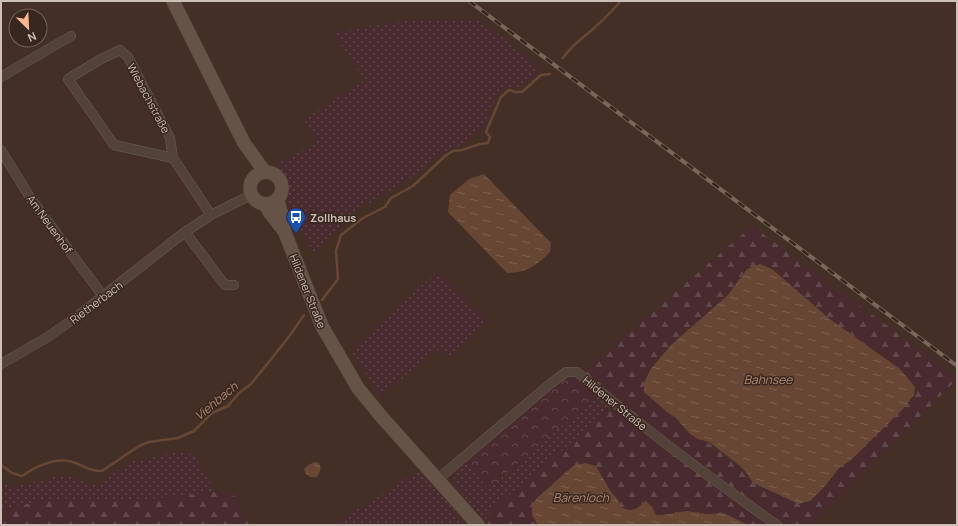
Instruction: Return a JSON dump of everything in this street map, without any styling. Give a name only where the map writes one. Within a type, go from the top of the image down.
[{"type":"main road","points":[[173,1],[260,174]]},
{"type":"main road","points":[[260,174],[273,174],[279,178],[282,185],[281,192],[271,202],[256,200],[251,195],[250,182],[260,174]]},
{"type":"main road","name":"Hildener Straße","points":[[271,202],[280,208],[285,233],[322,326],[358,388],[380,415],[478,525]]},
{"type":"street","points":[[1,77],[71,36]]},
{"type":"street","name":"Wiebachstraße","points":[[173,158],[114,145],[68,79],[101,59],[120,50],[128,57],[170,138],[173,158],[211,215]]},
{"type":"street","name":"Am Neuenhof","points":[[1,150],[31,199],[103,296]]},
{"type":"street","name":"Rietherbach","points":[[1,364],[46,338],[185,232],[211,215],[251,195]]},
{"type":"street","points":[[185,232],[225,285],[234,285]]},
{"type":"street","name":"Hildener Straße","points":[[438,479],[550,384],[566,372],[577,372],[616,405],[719,485],[777,525]]},
{"type":"green space","points":[[427,19],[481,20],[542,70],[517,88],[504,88],[496,97],[482,129],[461,145],[442,153],[405,182],[352,213],[314,254],[285,198],[289,181],[277,164],[317,142],[304,119],[365,80],[333,33],[388,23]]},
{"type":"green space","points":[[752,226],[957,377],[957,379],[814,525],[748,525],[724,513],[655,515],[653,508],[641,504],[637,509],[628,510],[620,507],[618,500],[611,492],[596,466],[532,515],[538,525],[488,525],[485,521],[495,507],[622,400],[583,372]],"holes":[[[747,269],[772,269],[831,320],[900,369],[915,387],[909,401],[851,460],[839,468],[825,486],[753,483],[746,472],[739,466],[667,412],[650,370],[671,345],[728,295]]]},
{"type":"green space","points":[[438,271],[487,321],[449,359],[439,349],[380,396],[351,350]]},
{"type":"green space","points":[[576,377],[598,395],[488,489],[466,462],[564,378]]},
{"type":"green space","points":[[598,395],[611,409],[495,507],[485,521],[453,483],[455,472],[466,462],[489,489]]},
{"type":"green space","points":[[180,451],[194,455],[216,492],[154,499],[39,501],[1,510],[1,483],[13,487],[64,475],[96,485],[130,462]]},
{"type":"green space","points":[[419,470],[448,502],[465,525],[334,525]]},
{"type":"green space","points":[[231,490],[251,525],[1,525],[1,510],[39,501],[154,499]]},
{"type":"water","points":[[484,174],[551,243],[550,252],[541,261],[526,270],[507,273],[448,212],[450,195],[469,179]]},
{"type":"water","name":"Bahnsee","points":[[760,264],[772,269],[831,320],[900,369],[915,387],[914,395],[902,410],[851,460],[839,468],[825,486],[810,501],[799,504],[753,483],[746,472],[739,465],[709,442],[698,439],[690,434],[676,418],[644,392],[644,383],[650,370],[671,345],[728,295],[747,269]]},
{"type":"water","points":[[315,462],[319,463],[320,465],[320,472],[317,477],[311,477],[307,475],[304,469],[308,465]]},
{"type":"water","name":"Bärenloch","points":[[585,463],[596,466],[611,492],[618,500],[620,507],[632,510],[646,501],[653,508],[655,515],[687,511],[706,514],[724,513],[748,525],[538,525],[532,515],[532,507],[536,499],[573,466]]},
{"type":"waterway","name":"Viehbach","points":[[563,58],[573,46],[592,30],[621,1]]},
{"type":"waterway","name":"Viehbach","points":[[322,300],[338,279],[336,251],[341,235],[363,218],[385,207],[391,198],[413,186],[445,156],[453,151],[488,143],[490,137],[486,132],[501,97],[509,90],[522,92],[541,75],[550,74]]},
{"type":"waterway","name":"Viehbach","points":[[1,465],[12,473],[22,476],[35,468],[49,462],[56,461],[71,461],[90,469],[102,471],[139,446],[149,442],[178,438],[194,431],[212,413],[228,406],[239,393],[251,384],[288,338],[304,315]]},
{"type":"railway","points":[[469,1],[957,366]]},
{"type":"place","name":"Zollhaus","points":[[296,234]]}]
